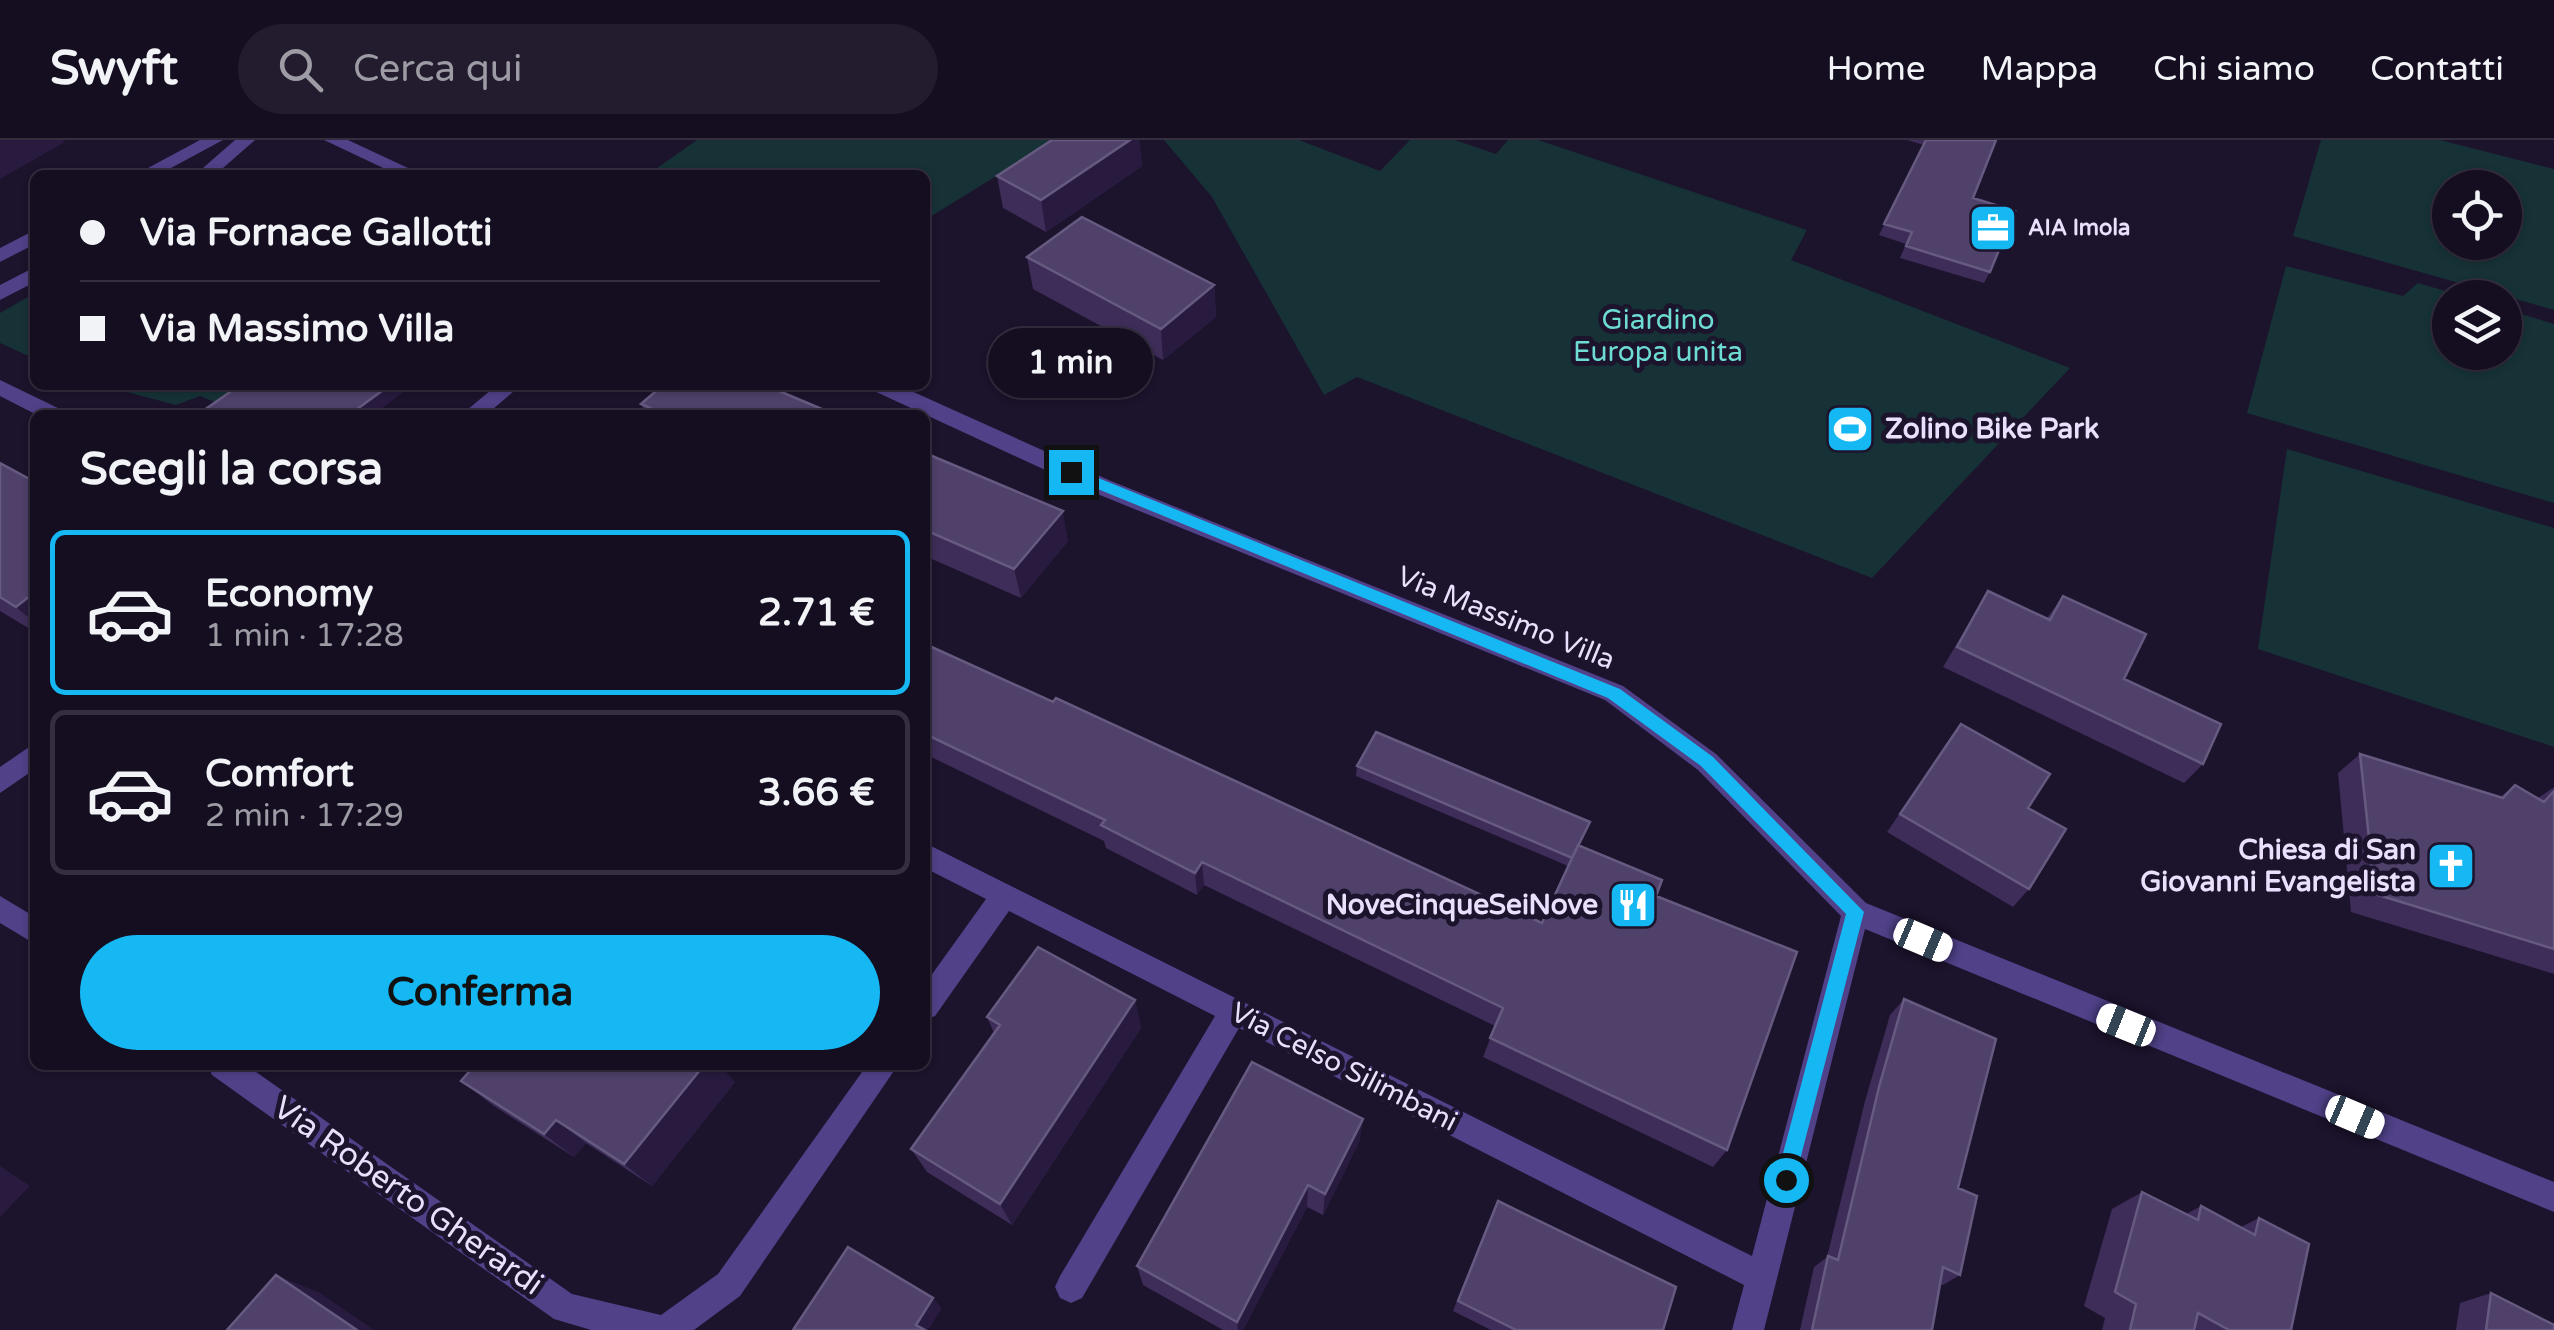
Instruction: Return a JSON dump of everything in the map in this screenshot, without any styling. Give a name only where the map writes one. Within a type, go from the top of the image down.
[{"type":"street","points":[[154,170],[214,140]]},
{"type":"street","points":[[210,170],[246,140]]},
{"type":"street","points":[[333,140],[402,170]]},
{"type":"street","points":[[0,256],[30,239]]},
{"type":"street","points":[[0,294],[30,276]]},
{"type":"street","points":[[0,387],[46,410]]},
{"type":"street","points":[[478,410],[504,390]]},
{"type":"street","name":"Via Massimo Villa","points":[[890,390],[1103,487],[1614,694],[1707,762],[1856,912],[2554,1197]]},
{"type":"street","points":[[0,782],[30,758]]},
{"type":"street","name":"Via Celso Silimbani","points":[[930,858],[1762,1278]]},
{"type":"street","points":[[930,1000],[1004,895]]},
{"type":"street","points":[[0,908],[30,929]]},
{"type":"street","points":[[1748,1330],[1856,912]]},
{"type":"street","points":[[1071,1287],[1234,1012]]},
{"type":"street","name":"Via Roberto Gherardi","points":[[229,1070],[565,1308],[658,1330]]},
{"type":"street","points":[[666,1330],[728,1285],[880,1070]]},
{"type":"green space","points":[[697,140],[1055,140],[930,217],[930,170],[654,170]]},
{"type":"green space","name":"Giardino Europa unita","points":[[1164,140],[1299,140],[1380,171],[1410,140],[1455,140],[1496,154],[1508,140],[1538,140],[1807,230],[1791,260],[2070,368],[1872,578],[1357,377],[1324,395],[1212,197]]},
{"type":"green space","points":[[2321,140],[2440,140],[2554,169],[2554,310],[2522,301],[2522,280],[2448,280],[2293,236]]},
{"type":"green space","points":[[2286,266],[2403,296],[2418,283],[2432,287],[2432,370],[2522,370],[2522,314],[2554,324],[2554,503],[2247,413]]},
{"type":"green space","points":[[30,296],[30,357],[0,343],[0,313]]},
{"type":"green space","points":[[119,390],[250,390],[227,407],[200,396],[176,405]]},
{"type":"green space","points":[[2287,449],[2554,528],[2554,747],[2258,649]]},
{"type":"building","points":[[1052,140],[1130,140],[1041,200],[997,176]]},
{"type":"building","points":[[1926,140],[1996,140],[1973,198],[2015,211],[1990,272],[1906,246],[1912,232],[1884,224]]},
{"type":"building","points":[[1082,217],[1214,285],[1161,329],[1027,257]]},
{"type":"building","points":[[233,390],[383,390],[356,410],[204,410]]},
{"type":"building","points":[[657,390],[777,390],[824,410],[654,410],[641,404]]},
{"type":"building","points":[[930,455],[1063,511],[1014,569],[930,532]]},
{"type":"building","points":[[0,463],[30,479],[30,596],[16,607],[0,597]]},
{"type":"building","points":[[1988,591],[2050,620],[2063,596],[2146,634],[2124,679],[2221,724],[2203,764],[1957,647]]},
{"type":"building","points":[[930,646],[1053,702],[1056,698],[1542,923],[1578,845],[1662,880],[1656,896],[1797,952],[1727,1150],[1490,1038],[1503,1008],[1202,862],[1195,873],[1101,825],[1105,820],[930,736]]},
{"type":"building","points":[[1961,724],[2050,774],[2028,808],[2066,829],[2029,889],[1900,814]]},
{"type":"building","points":[[1376,732],[1590,822],[1572,858],[1357,766]]},
{"type":"building","name":"Chiesa di San Giovanni Evangelista","points":[[2360,754],[2503,798],[2515,785],[2544,802],[2554,791],[2554,949],[2375,894]]},
{"type":"building","points":[[1038,947],[1135,1000],[1000,1204],[911,1149],[1000,1025],[987,1017]]},
{"type":"building","points":[[1904,999],[1996,1039],[1958,1188],[1977,1196],[1960,1275],[1943,1267],[1932,1330],[1812,1330],[1828,1256],[1838,1260]]},
{"type":"building","points":[[1252,1062],[1363,1119],[1325,1194],[1308,1185],[1237,1322],[1137,1266]]},
{"type":"building","points":[[471,1070],[700,1070],[624,1164],[556,1120],[544,1134],[461,1081]]},
{"type":"building","points":[[2142,1192],[2198,1220],[2201,1206],[2255,1235],[2259,1218],[2309,1244],[2291,1330],[2229,1330],[2198,1313],[2194,1330],[2130,1330],[2136,1304],[2115,1292]]},
{"type":"building","points":[[1498,1201],[1676,1287],[1663,1330],[1516,1330],[1458,1301]]},
{"type":"building","points":[[848,1247],[933,1298],[916,1325],[925,1330],[793,1330]]},
{"type":"building","points":[[276,1275],[357,1330],[227,1330]]},
{"type":"building","points":[[2491,1293],[2554,1325],[2554,1330],[2486,1330]]},
{"type":"place","name":"AIA Imola","points":[[1993,228]]},
{"type":"place","name":"Zolino Bike Park","points":[[1850,429]]},
{"type":"place","name":"Chiesa di San Giovanni Evangelista","points":[[2451,866]]},
{"type":"place","name":"NoveCinqueSeiNove","points":[[1633,905]]},
{"type":"route","points":[[1071,472],[1614,694],[1707,762],[1856,912],[1786,1180]]}]
